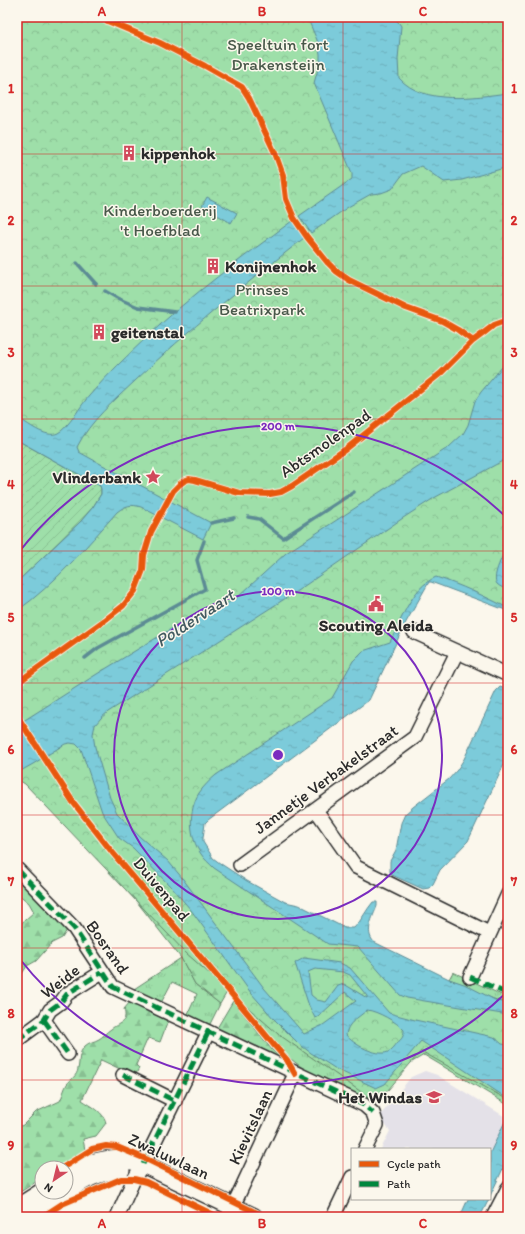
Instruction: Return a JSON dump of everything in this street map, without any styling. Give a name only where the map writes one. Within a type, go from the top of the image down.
[{"type":"main road","name":"Zwaluwlaan","points":[[74,1171],[92,1163],[112,1159],[126,1159],[140,1169],[230,1214],[254,1217]]},
{"type":"main road","name":"Zwaluwlaan","points":[[74,1186],[100,1173],[114,1170],[140,1169]]},
{"type":"main road","points":[[17,1208],[34,1197]]},
{"type":"main road","name":"Zwaluwlaan","points":[[26,1217],[52,1200]]},
{"type":"street","points":[[414,632],[508,675]]},
{"type":"street","name":"Jannetje Verbakelstraat","points":[[240,865],[415,737],[457,652]]},
{"type":"street","points":[[316,810],[356,867],[489,933]]},
{"type":"street","name":"Bosrand","points":[[17,869],[74,928],[113,987],[295,1074],[364,1105],[373,1113],[377,1125],[366,1148]]},
{"type":"street","points":[[470,977],[508,894]]},
{"type":"street","name":"Weide","points":[[17,1040],[44,1020],[50,1010],[61,1002],[67,994],[102,972]]},
{"type":"street","name":"Weide","points":[[44,1020],[68,1054]]},
{"type":"street","points":[[117,1217],[208,1033]]},
{"type":"street","name":"Kievitslaan","points":[[230,1214],[295,1074]]},
{"type":"street","points":[[122,1075],[175,1101]]},
{"type":"street","points":[[333,1217],[351,1179]]},
{"type":"street","points":[[493,1217],[508,1188]]},
{"type":"shaded area","name":"Het Windas","points":[[425,1071],[437,1075],[507,1118],[491,1151],[491,1148],[382,1148],[390,1131],[379,1117],[411,1077]]},
{"type":"green space","name":"Prinses Beatrixpark","points":[[17,17],[508,17],[508,610],[435,580],[428,582],[421,590],[365,701],[194,828],[206,853],[227,872],[300,914],[508,1006],[508,1100],[421,1051],[377,1103],[278,1034],[186,953],[25,784],[17,779]]},
{"type":"green space","points":[[17,440],[100,486],[101,494],[93,507],[81,521],[17,582]]},
{"type":"green space","points":[[37,780],[202,958],[227,992],[220,1004],[195,984],[181,958],[137,902],[55,813],[27,786]]},
{"type":"green space","points":[[17,880],[35,895],[67,930],[62,938],[52,943],[36,961],[27,966],[17,978],[17,927],[34,912],[29,903],[17,893]]},
{"type":"green space","points":[[181,958],[195,984],[220,1004],[209,1026],[187,1016],[197,994],[172,982],[161,1003],[134,989]]},
{"type":"green space","points":[[453,972],[508,998],[508,1003],[493,999],[449,979]]},
{"type":"green space","points":[[254,996],[421,1041],[508,1099],[508,1105],[424,1055],[407,1065],[371,1103],[317,1077],[292,1060],[269,1037],[243,1003]]},
{"type":"green space","points":[[233,1001],[272,1050],[287,1063],[217,1028]]},
{"type":"green space","points":[[130,1002],[168,1021],[160,1042],[148,1038],[136,1065],[139,1068],[135,1076],[101,1060],[82,1100],[100,1112],[106,1123],[96,1136],[83,1139],[85,1150],[69,1160],[34,1160],[34,1183],[17,1194],[17,1128],[23,1125],[36,1112],[60,1101],[67,1084],[75,1076],[80,1054],[85,1046],[97,1040],[122,1022],[125,1017],[124,1009]]},
{"type":"water","points":[[307,17],[393,17],[401,26],[398,59],[399,78],[410,87],[422,93],[450,98],[508,93],[508,167],[462,180],[444,182],[421,166],[403,174],[392,189],[381,193],[371,194],[348,207],[311,233],[299,216],[352,179],[352,173],[314,83],[320,62],[320,54],[317,40]]},
{"type":"water","points":[[207,197],[237,213],[231,223],[202,206]]},
{"type":"water","points":[[292,221],[304,238],[218,308],[155,362],[103,412],[82,438],[77,447],[79,452],[211,523],[203,539],[141,507],[131,505],[123,508],[117,512],[82,552],[57,577],[17,611],[17,582],[81,521],[93,507],[101,494],[101,489],[100,486],[17,440],[17,417],[42,432],[48,434],[58,433],[70,421],[89,396],[103,381],[164,321],[218,277]]},
{"type":"water","name":"Poldervaart","points":[[508,360],[508,458],[434,498],[297,591],[108,712],[95,725],[93,734],[95,747],[110,798],[117,813],[140,837],[168,861],[264,988],[304,1034],[323,1025],[356,1001],[345,992],[318,1017],[315,1018],[309,1006],[295,963],[304,958],[340,963],[350,968],[389,1013],[494,1037],[502,1044],[508,1045],[508,1099],[421,1041],[385,1084],[376,1088],[336,1069],[311,1053],[299,1044],[274,1019],[251,993],[191,910],[172,888],[133,848],[119,838],[102,812],[81,749],[76,744],[65,744],[17,773],[17,725],[189,618],[221,607],[230,602],[239,596],[286,553],[449,447],[463,434],[468,425],[475,401]],"holes":[[[315,969],[343,972],[350,975],[367,998],[344,984],[338,986],[326,1002],[317,1000],[311,995],[308,972]],[[367,1010],[387,1017],[404,1030],[404,1034],[401,1039],[388,1052],[377,1053],[365,1049],[349,1039],[346,1035],[348,1027]]]},
{"type":"water","points":[[508,546],[508,563],[503,574],[508,577],[508,590],[497,584],[496,576],[499,565]]},
{"type":"water","points":[[436,577],[490,599],[508,608],[508,611],[429,582],[405,624],[369,700],[208,820],[205,823],[203,842],[213,858],[247,881],[285,902],[299,905],[345,928],[354,928],[373,902],[377,902],[377,906],[370,924],[370,934],[374,942],[497,1001],[508,1003],[508,1013],[505,1015],[407,998],[400,995],[358,947],[328,944],[214,868],[201,854],[192,832],[191,824],[195,800],[207,783],[216,775],[332,698],[353,661],[363,651],[390,642],[403,614],[414,596],[427,582]]},
{"type":"water","points":[[500,687],[508,690],[508,756],[468,841],[440,870],[433,884],[429,888],[423,889],[392,875],[390,872],[390,861],[396,850],[401,823],[405,814],[449,779],[457,770],[464,759],[496,691]]},
{"type":"water","points":[[508,1115],[508,1158],[491,1194],[491,1151]]},
{"type":"water","points":[[468,1200],[488,1200],[480,1217],[460,1217]]},
{"type":"waterway","points":[[77,263],[96,284]]},
{"type":"waterway","points":[[105,291],[138,307],[175,312]]},
{"type":"waterway","points":[[248,517],[259,519],[283,538],[354,492]]},
{"type":"waterway","points":[[211,523],[234,518]]},
{"type":"waterway","name":"Poldervaart","points":[[85,658],[98,648],[205,589],[197,560],[204,541]]},
{"type":"marked path","points":[[17,869],[74,928],[113,987],[364,1105],[373,1113]]},
{"type":"marked path","points":[[17,1040],[44,1020],[50,1010],[61,1002],[67,994],[102,972]]},
{"type":"marked path","points":[[470,977],[508,994]]},
{"type":"marked path","points":[[44,1020],[68,1054]]},
{"type":"marked path","points":[[143,1164],[208,1033]]},
{"type":"marked path","points":[[123,1075],[175,1101]]},
{"type":"cycle path","points":[[98,17],[160,43],[242,87],[249,98],[275,153],[283,175],[286,199],[294,218],[328,263],[349,280],[406,308],[442,321],[473,341]]},
{"type":"cycle path","name":"Abtsmolenpad","points":[[17,683],[123,606],[135,591],[143,570],[144,555],[151,532],[173,491],[184,481],[189,479],[195,480],[239,493],[270,494],[281,492],[346,449],[441,373],[473,341],[494,325],[508,320]]},
{"type":"cycle path","name":"Duivenpad","points":[[17,716],[73,802],[112,852],[287,1060],[295,1074]]},
{"type":"cycle path","points":[[74,1160],[92,1149],[106,1146],[117,1147],[146,1159],[265,1217]]},
{"type":"cycle path","points":[[42,1217],[62,1204],[121,1179],[134,1179],[146,1182],[218,1217]]},
{"type":"place","name":"kippenhok","points":[[129,153]]},
{"type":"place","name":"Konijnenhok","points":[[213,266]]},
{"type":"place","name":"geitenstal","points":[[99,332]]},
{"type":"place","name":"Vlinderbank","points":[[153,477]]},
{"type":"place","name":"Scouting Aleida","points":[[376,604]]},
{"type":"place","name":"Het Windas","points":[[434,1097]]},
{"type":"park label","name":"Speeltuin fort Drakensteijn","points":[[278,54]]},
{"type":"park label","name":"Kinderboerderij 't Hoefblad","points":[[160,220]]}]
